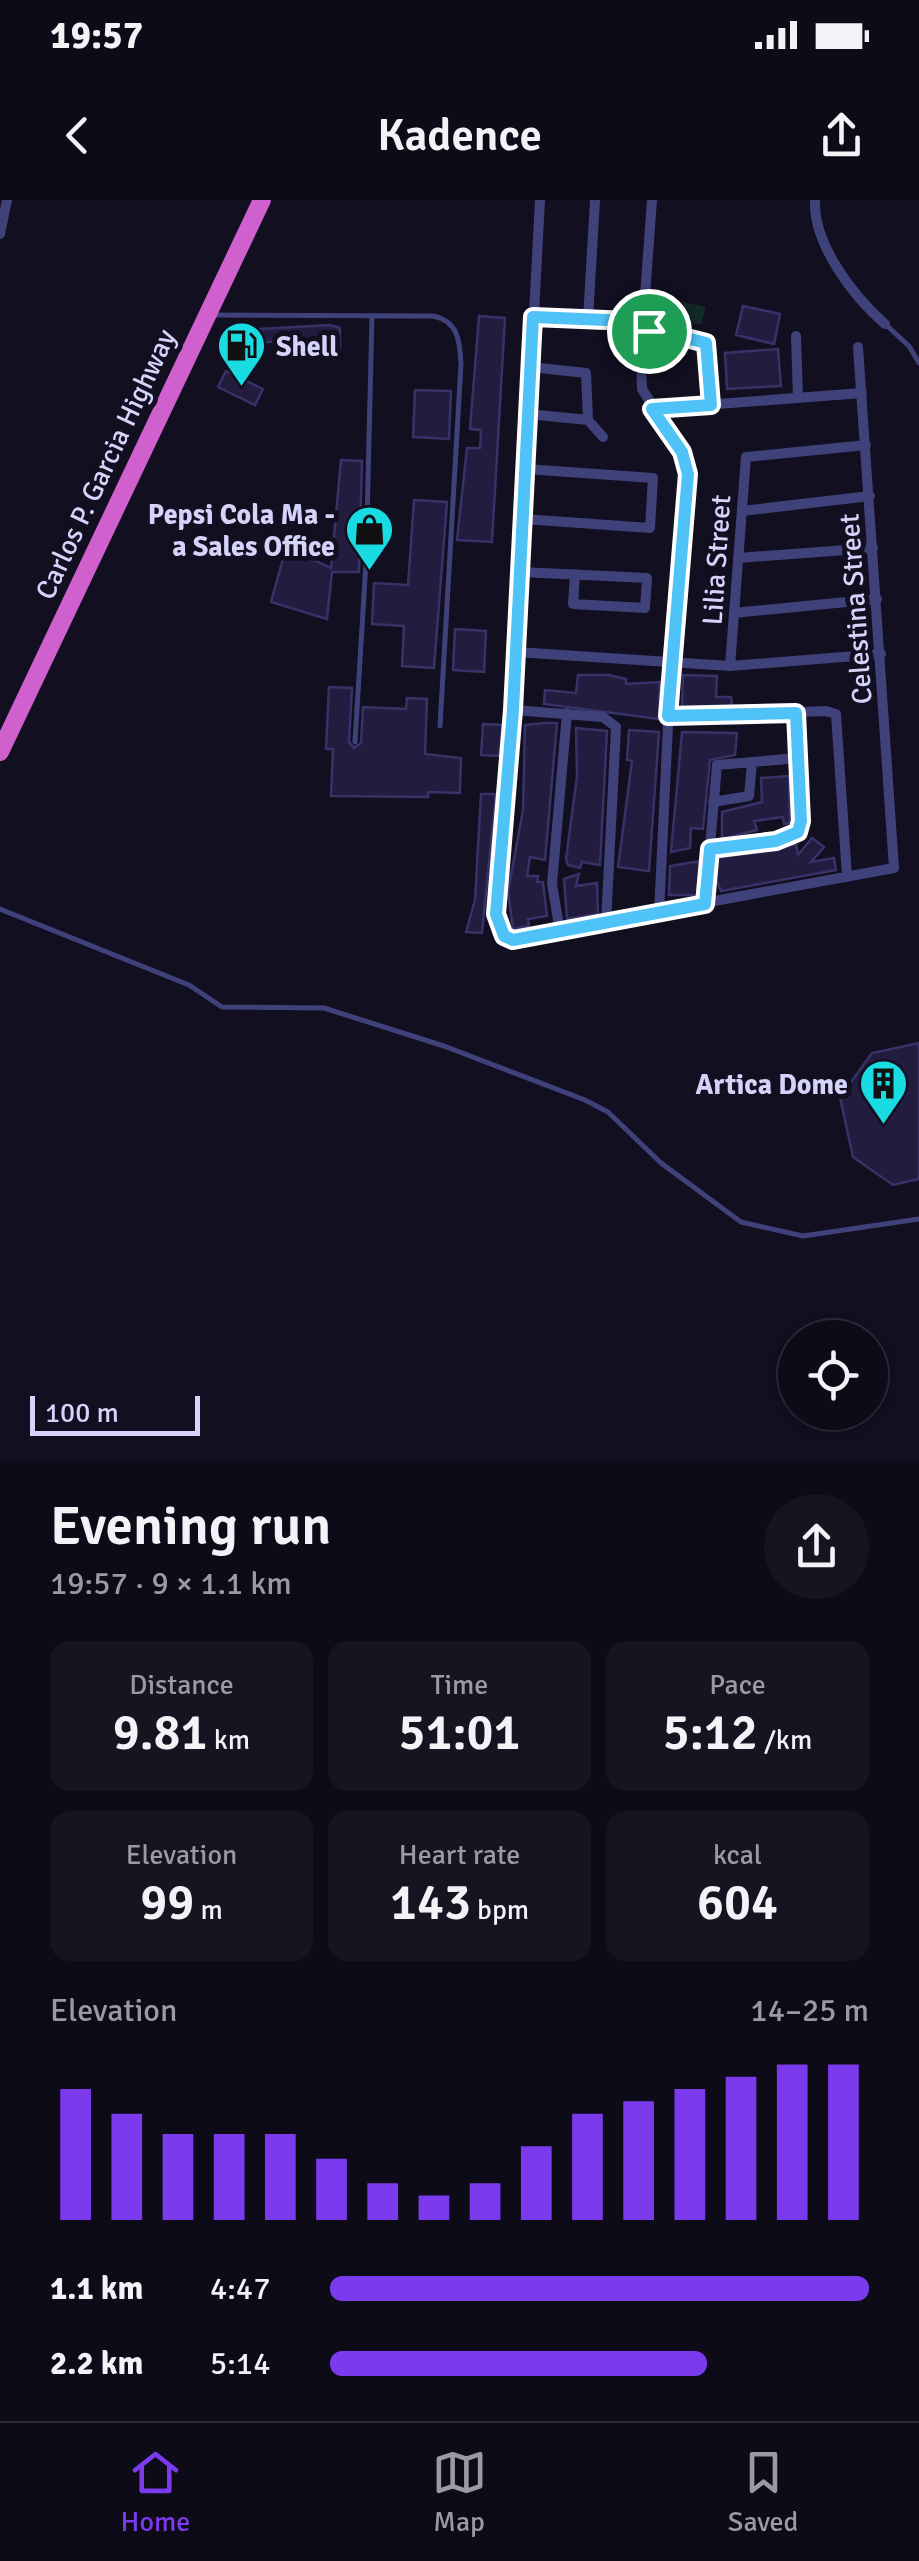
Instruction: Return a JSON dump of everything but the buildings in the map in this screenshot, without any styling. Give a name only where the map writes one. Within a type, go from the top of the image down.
[{"type":"highway","name":"Carlos P. Garcia Highway","points":[[0,752],[262,200]]},
{"type":"street","points":[[0,234],[7,200]]},
{"type":"street","points":[[540,200],[513,710],[496,914],[504,936],[513,940],[560,932],[848,877],[836,714],[668,716]]},
{"type":"street","points":[[588,319],[595,200]]},
{"type":"street","points":[[644,310],[652,200]]},
{"type":"street","points":[[815,200],[816,219],[837,265],[858,296],[885,324]]},
{"type":"street","points":[[630,321],[634,312],[644,310],[653,317],[646,331],[639,379],[652,409],[682,452],[688,474],[671,663],[658,913]]},
{"type":"street","points":[[533,317],[630,321],[646,331],[706,343],[711,405]]},
{"type":"street","points":[[796,336],[798,398]]},
{"type":"street","name":"Celestina Street","points":[[848,877],[894,868],[858,347]]},
{"type":"street","points":[[531,367],[586,373],[588,420],[603,438]]},
{"type":"street","points":[[652,409],[862,393]]},
{"type":"street","points":[[528,414],[588,420]]},
{"type":"street","name":"Lilia Street","points":[[730,666],[746,457],[866,445]]},
{"type":"street","points":[[523,519],[650,528],[653,478],[526,470]]},
{"type":"street","points":[[742,511],[870,496]]},
{"type":"street","points":[[738,558],[874,548]]},
{"type":"street","points":[[521,572],[575,574],[647,578],[646,608],[573,604],[575,574]]},
{"type":"street","points":[[734,612],[877,599]]},
{"type":"street","points":[[516,652],[730,666],[881,654]]},
{"type":"street","points":[[513,710],[603,717],[616,727],[606,923]]},
{"type":"street","points":[[560,932],[552,884],[567,713]]},
{"type":"street","points":[[710,849],[776,841],[798,832],[796,713]]},
{"type":"street","points":[[705,904],[716,765],[798,758]]},
{"type":"street","points":[[714,802],[750,796],[752,762]]},
{"type":"lane","points":[[206,314],[442,318],[457,332],[460,346],[440,726]]},
{"type":"lane","points":[[355,742],[366,562],[372,316]]},
{"type":"lane","points":[[885,324],[909,346],[919,364]]},
{"type":"lane","points":[[167,345],[190,348]]},
{"type":"lane","points":[[0,909],[189,984],[222,1008],[324,1008],[444,1046],[586,1100],[608,1112],[722,1212],[742,1222],[803,1236],[919,1218]]},
{"type":"green space","points":[[669,299],[706,307],[701,325],[665,317]]},
{"type":"place","name":"Shell","points":[[241,388]]},
{"type":"place","name":"Pepsi Cola Ma - a Sales Office","points":[[370,572]]},
{"type":"place","name":"Artica Dome","points":[[883,1126]]},
{"type":"route","points":[[533,317],[630,321],[637,332],[649,331],[700,339],[709,353],[711,405],[652,409],[682,452],[688,474],[668,716],[796,713],[801,828],[794,836],[776,841],[710,849],[705,904],[508,939],[500,930],[496,914],[513,710],[533,317]]}]
